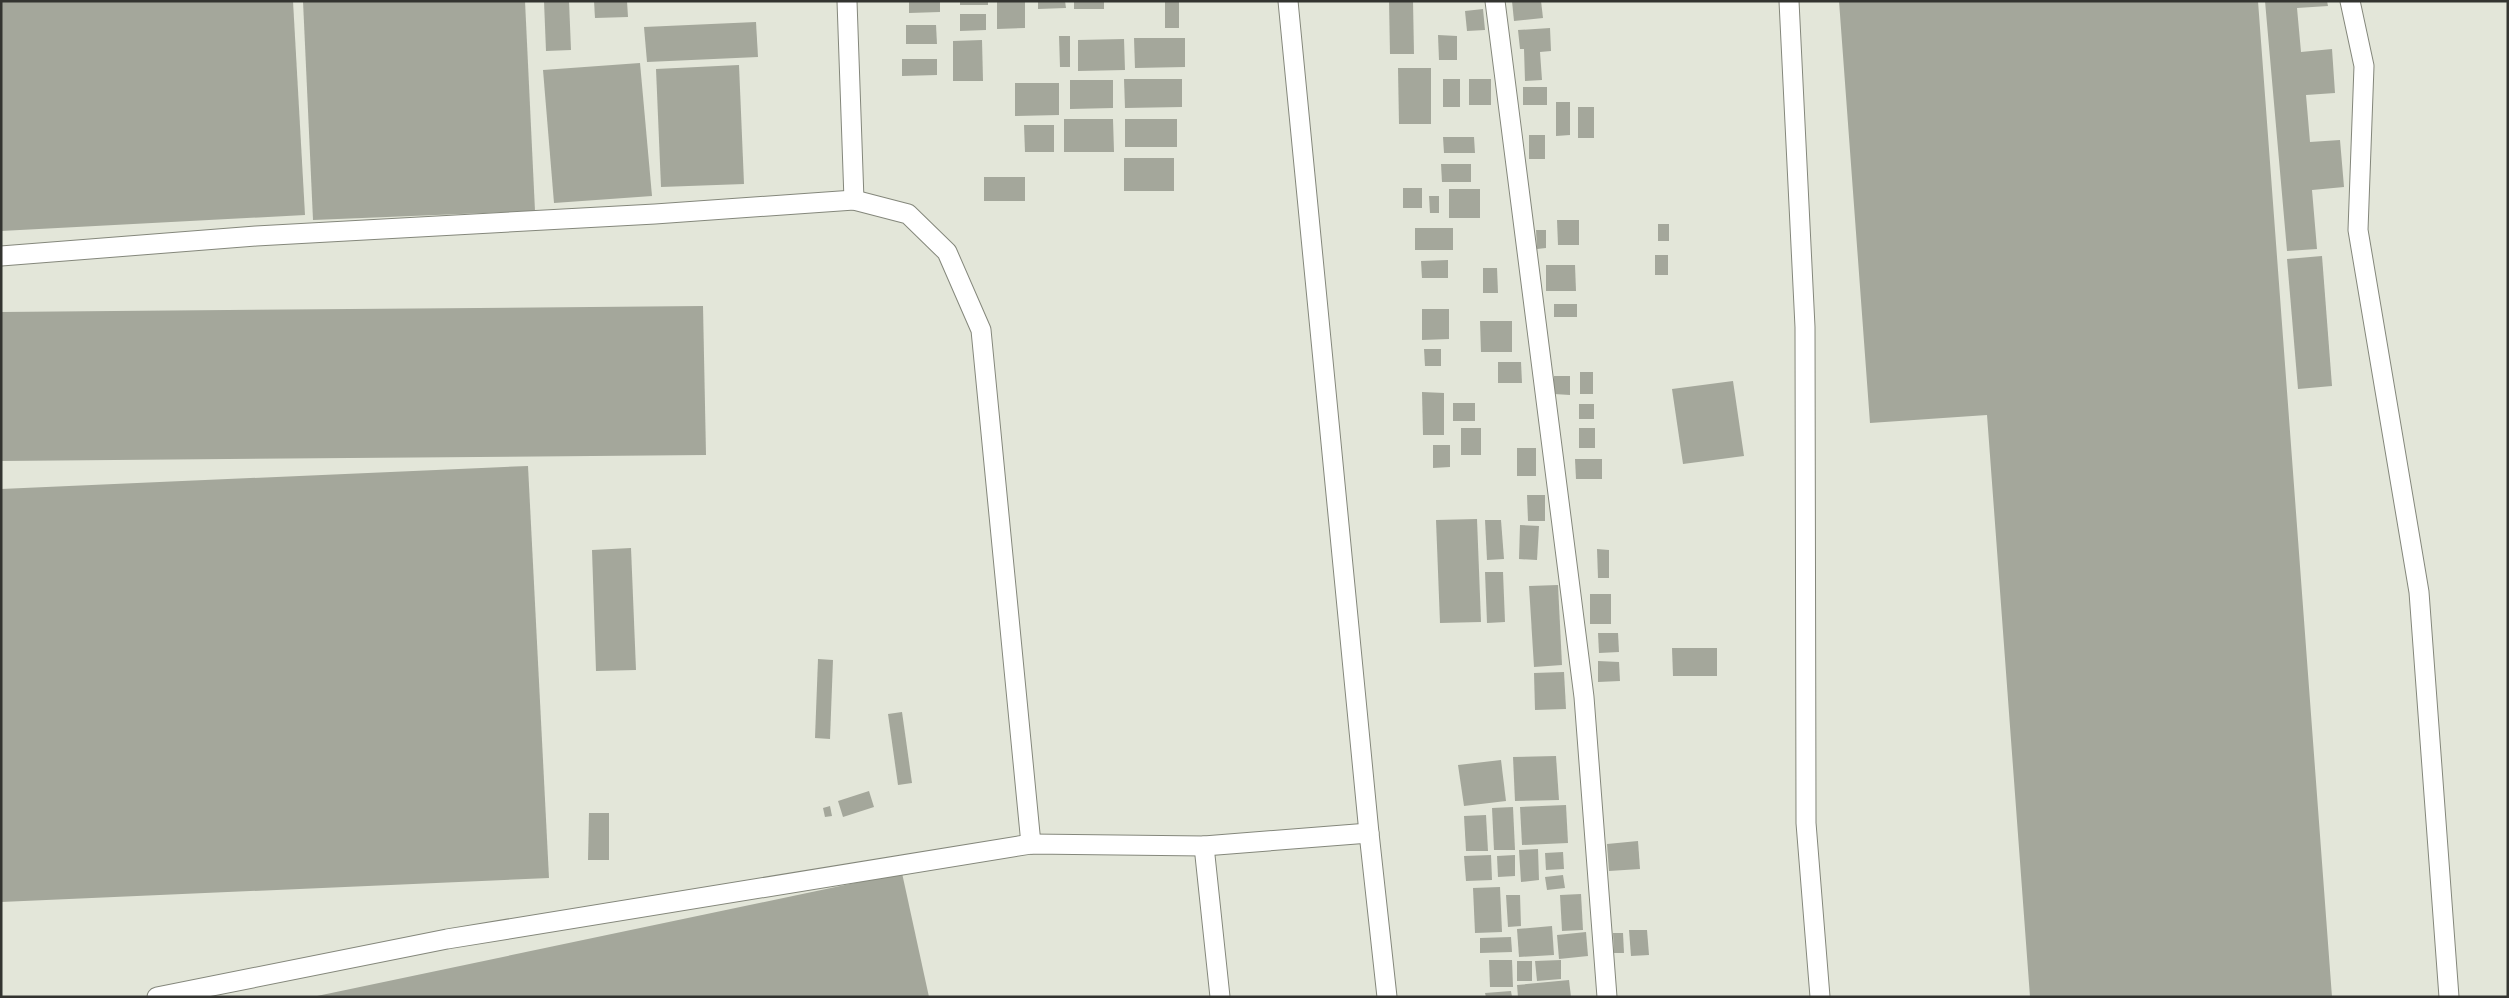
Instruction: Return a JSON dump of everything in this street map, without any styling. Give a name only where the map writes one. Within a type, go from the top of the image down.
[{"type":"lane","points":[[847,1],[854,200]]},
{"type":"lane","points":[[1288,1],[1369,833],[1387,997]]},
{"type":"lane","points":[[1495,1],[1584,697],[1607,997]]},
{"type":"lane","points":[[1789,1],[1805,328],[1806,823],[1820,997]]},
{"type":"lane","points":[[2350,1],[2364,66],[2358,230],[2419,592],[2449,997]]},
{"type":"lane","points":[[1,256],[256,236],[655,214],[854,200],[908,214],[947,252],[981,330],[1031,844]]},
{"type":"lane","points":[[157,997],[447,939],[1031,844],[1204,846],[1369,833]]},
{"type":"lane","points":[[1204,846],[1220,997]]},
{"type":"building","points":[[1,1],[293,1],[305,215],[1,231]]},
{"type":"building","points":[[303,1],[525,1],[535,211],[313,220]]},
{"type":"building","points":[[544,1],[569,1],[571,50],[546,51]]},
{"type":"building","points":[[594,1],[627,1],[628,17],[595,18]]},
{"type":"building","points":[[909,1],[940,1],[940,12],[909,13]]},
{"type":"building","points":[[960,1],[988,1],[988,5],[960,5]]},
{"type":"building","points":[[997,1],[1025,1],[1025,28],[997,29]]},
{"type":"building","points":[[1038,1],[1065,1],[1066,8],[1038,9]]},
{"type":"building","points":[[1074,1],[1104,1],[1104,9],[1074,9]]},
{"type":"building","points":[[1165,1],[1179,1],[1179,28],[1165,28]]},
{"type":"building","points":[[1389,1],[1413,1],[1414,54],[1390,54]]},
{"type":"building","points":[[1512,1],[1541,1],[1543,18],[1514,21]]},
{"type":"building","points":[[1839,1],[2258,1],[2332,997],[2030,997],[1987,415],[1870,423]]},
{"type":"building","points":[[2265,1],[2327,1],[2328,6],[2297,8],[2301,52],[2332,49],[2335,93],[2306,95],[2310,142],[2340,140],[2344,187],[2312,190],[2317,249],[2287,251]]},
{"type":"building","points":[[1483,9],[1485,30],[1467,31],[1465,11]]},
{"type":"building","points":[[960,14],[986,14],[986,30],[960,31]]},
{"type":"building","points":[[756,22],[758,57],[647,62],[644,27]]},
{"type":"building","points":[[906,25],[936,25],[937,44],[906,44]]},
{"type":"building","points":[[1550,28],[1551,51],[1540,52],[1542,80],[1525,81],[1524,49],[1520,49],[1518,30]]},
{"type":"building","points":[[1438,35],[1457,36],[1457,60],[1439,60]]},
{"type":"building","points":[[1059,36],[1070,36],[1070,67],[1060,67]]},
{"type":"building","points":[[1134,38],[1185,38],[1185,67],[1135,68]]},
{"type":"building","points":[[1124,39],[1125,70],[1078,71],[1078,40]]},
{"type":"building","points":[[982,40],[983,81],[953,81],[953,41]]},
{"type":"building","points":[[902,59],[937,59],[937,75],[902,76]]},
{"type":"building","points":[[640,63],[652,196],[554,203],[543,70]]},
{"type":"building","points":[[739,65],[744,184],[661,187],[656,69]]},
{"type":"building","points":[[1398,68],[1431,68],[1431,124],[1399,124]]},
{"type":"building","points":[[1124,79],[1182,79],[1182,107],[1125,108]]},
{"type":"building","points":[[1443,79],[1460,79],[1460,107],[1443,107]]},
{"type":"building","points":[[1469,79],[1491,79],[1491,105],[1469,105]]},
{"type":"building","points":[[1070,80],[1113,80],[1113,108],[1070,109]]},
{"type":"building","points":[[1015,83],[1059,83],[1059,115],[1015,116]]},
{"type":"building","points":[[1523,87],[1547,87],[1547,105],[1523,105]]},
{"type":"building","points":[[1556,102],[1570,102],[1570,135],[1556,136]]},
{"type":"building","points":[[1578,107],[1594,107],[1594,138],[1578,138]]},
{"type":"building","points":[[1064,119],[1113,119],[1114,152],[1064,152]]},
{"type":"building","points":[[1125,119],[1177,119],[1177,147],[1125,147]]},
{"type":"building","points":[[1024,125],[1054,125],[1054,152],[1025,152]]},
{"type":"building","points":[[1529,135],[1545,135],[1545,159],[1529,159]]},
{"type":"building","points":[[1443,137],[1474,137],[1475,153],[1444,153]]},
{"type":"building","points":[[1124,158],[1174,158],[1174,191],[1124,191]]},
{"type":"building","points":[[1441,164],[1471,164],[1471,182],[1442,182]]},
{"type":"building","points":[[984,177],[1025,177],[1025,201],[984,201]]},
{"type":"building","points":[[1403,188],[1422,188],[1422,208],[1403,208]]},
{"type":"building","points":[[1449,189],[1480,189],[1480,218],[1449,218]]},
{"type":"building","points":[[1429,196],[1439,196],[1439,213],[1430,213]]},
{"type":"building","points":[[1557,220],[1579,220],[1579,245],[1558,245]]},
{"type":"building","points":[[1658,224],[1669,224],[1669,241],[1658,241]]},
{"type":"building","points":[[1415,228],[1453,228],[1453,250],[1415,250]]},
{"type":"building","points":[[1536,230],[1546,230],[1546,248],[1537,249]]},
{"type":"building","points":[[1655,255],[1668,255],[1668,275],[1655,275]]},
{"type":"building","points":[[2322,256],[2332,386],[2298,389],[2287,259]]},
{"type":"building","points":[[1448,260],[1448,278],[1422,278],[1421,261]]},
{"type":"building","points":[[1546,265],[1575,265],[1576,291],[1546,291]]},
{"type":"building","points":[[1483,268],[1497,268],[1498,293],[1483,293]]},
{"type":"building","points":[[1554,304],[1577,304],[1577,317],[1554,317]]},
{"type":"building","points":[[703,306],[706,455],[1,461],[1,312]]},
{"type":"building","points":[[1422,309],[1449,309],[1449,339],[1422,340]]},
{"type":"building","points":[[1480,321],[1512,321],[1512,352],[1481,352]]},
{"type":"building","points":[[1424,349],[1441,349],[1441,366],[1425,366]]},
{"type":"building","points":[[1498,362],[1521,362],[1522,383],[1498,383]]},
{"type":"building","points":[[1580,372],[1593,372],[1593,394],[1580,394]]},
{"type":"building","points":[[1554,376],[1570,376],[1570,395],[1554,394]]},
{"type":"building","points":[[1733,381],[1744,456],[1683,464],[1672,389]]},
{"type":"building","points":[[1422,392],[1444,393],[1444,435],[1423,435]]},
{"type":"building","points":[[1453,403],[1475,403],[1475,421],[1453,421]]},
{"type":"building","points":[[1579,404],[1594,404],[1594,419],[1579,419]]},
{"type":"building","points":[[1461,428],[1481,428],[1481,455],[1461,455]]},
{"type":"building","points":[[1579,428],[1595,428],[1595,448],[1579,448]]},
{"type":"building","points":[[1433,445],[1450,445],[1450,467],[1433,468]]},
{"type":"building","points":[[1517,448],[1536,448],[1536,476],[1517,476]]},
{"type":"building","points":[[1575,459],[1602,459],[1602,479],[1576,479]]},
{"type":"building","points":[[528,466],[549,878],[1,902],[1,489]]},
{"type":"building","points":[[1527,495],[1545,495],[1545,521],[1528,521]]},
{"type":"building","points":[[1477,519],[1481,622],[1440,623],[1436,520]]},
{"type":"building","points":[[1485,520],[1501,520],[1504,559],[1487,560]]},
{"type":"building","points":[[1520,525],[1539,526],[1537,560],[1519,559]]},
{"type":"building","points":[[631,548],[636,670],[596,671],[592,550]]},
{"type":"building","points":[[1597,549],[1609,550],[1609,578],[1598,578]]},
{"type":"building","points":[[1485,572],[1503,572],[1505,622],[1487,623]]},
{"type":"building","points":[[1558,585],[1562,665],[1534,667],[1529,586]]},
{"type":"building","points":[[1590,594],[1611,594],[1611,624],[1590,624]]},
{"type":"building","points":[[1598,633],[1618,633],[1619,652],[1599,653]]},
{"type":"building","points":[[1672,648],[1717,648],[1717,676],[1673,676]]},
{"type":"building","points":[[818,659],[833,660],[830,739],[815,738]]},
{"type":"building","points":[[1598,661],[1619,662],[1620,681],[1598,682]]},
{"type":"building","points":[[1564,672],[1566,709],[1535,710],[1534,673]]},
{"type":"building","points":[[902,712],[912,783],[898,785],[888,714]]},
{"type":"building","points":[[1556,756],[1559,800],[1515,801],[1513,757]]},
{"type":"building","points":[[1501,760],[1506,801],[1464,806],[1458,765]]},
{"type":"building","points":[[869,791],[874,807],[843,817],[838,801]]},
{"type":"building","points":[[1566,805],[1568,843],[1522,845],[1520,807]]},
{"type":"building","points":[[830,806],[832,816],[825,817],[823,808]]},
{"type":"building","points":[[1513,807],[1515,850],[1494,850],[1492,808]]},
{"type":"building","points":[[589,813],[609,813],[609,860],[588,860]]},
{"type":"building","points":[[1486,815],[1488,851],[1466,851],[1464,816]]},
{"type":"building","points":[[1638,841],[1640,869],[1609,871],[1607,844]]},
{"type":"building","points":[[1538,849],[1539,880],[1521,882],[1519,850]]},
{"type":"building","points":[[1563,852],[1564,869],[1546,870],[1545,853]]},
{"type":"building","points":[[1491,855],[1492,880],[1466,881],[1464,856]]},
{"type":"building","points":[[1515,855],[1515,876],[1498,877],[1497,856]]},
{"type":"building","points":[[902,873],[929,997],[317,997],[317,996]]},
{"type":"building","points":[[1563,875],[1565,888],[1547,890],[1545,877]]},
{"type":"building","points":[[1500,887],[1502,932],[1475,933],[1473,888]]},
{"type":"building","points":[[1581,894],[1583,930],[1562,931],[1560,895]]},
{"type":"building","points":[[1506,895],[1520,895],[1521,926],[1508,927]]},
{"type":"building","points":[[1552,926],[1554,955],[1519,957],[1517,929]]},
{"type":"building","points":[[1629,930],[1647,930],[1649,955],[1631,956]]},
{"type":"building","points":[[1586,932],[1588,956],[1559,959],[1557,935]]},
{"type":"building","points":[[1613,933],[1623,933],[1624,953],[1614,953]]},
{"type":"building","points":[[1511,937],[1512,952],[1480,953],[1480,938]]},
{"type":"building","points":[[1489,960],[1512,960],[1513,987],[1490,987]]},
{"type":"building","points":[[1561,960],[1561,979],[1537,981],[1535,961]]},
{"type":"building","points":[[1517,961],[1532,961],[1532,981],[1517,981]]},
{"type":"building","points":[[1569,980],[1571,997],[1518,997],[1517,985]]},
{"type":"building","points":[[1511,991],[1512,997],[1486,997],[1485,993]]}]
